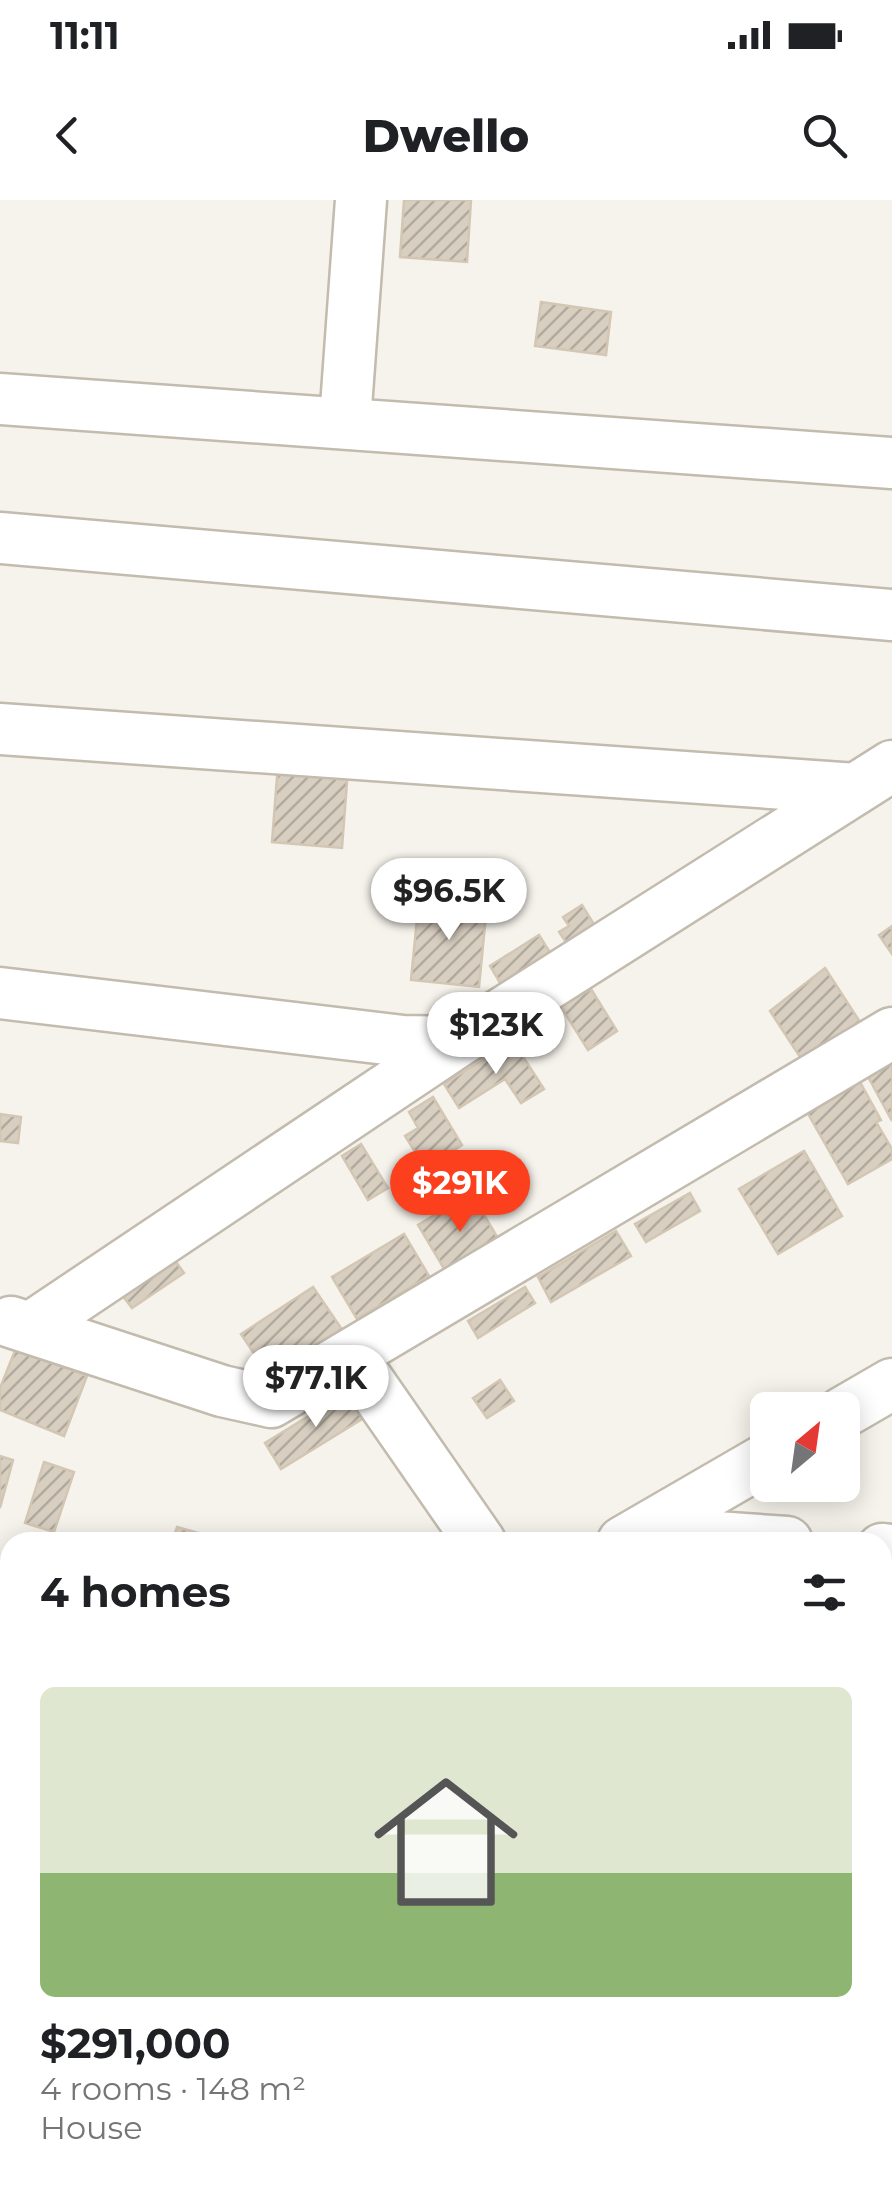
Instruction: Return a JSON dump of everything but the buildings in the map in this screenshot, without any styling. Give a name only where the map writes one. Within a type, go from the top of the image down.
[{"type":"street","points":[[344,421],[362,200]]},
{"type":"street","points":[[0,399],[892,462]]},
{"type":"street","points":[[0,538],[892,615]]},
{"type":"street","points":[[0,729],[874,778]]},
{"type":"street","points":[[16,1323],[874,778]]},
{"type":"street","points":[[0,994],[403,1042],[458,1042]]},
{"type":"street","points":[[16,1323],[222,1391],[271,1402],[892,1033]]},
{"type":"street","points":[[351,1356],[473,1532]]},
{"type":"street","points":[[860,1403],[892,1384]]},
{"type":"street","points":[[642,1532],[750,1469]]}]
